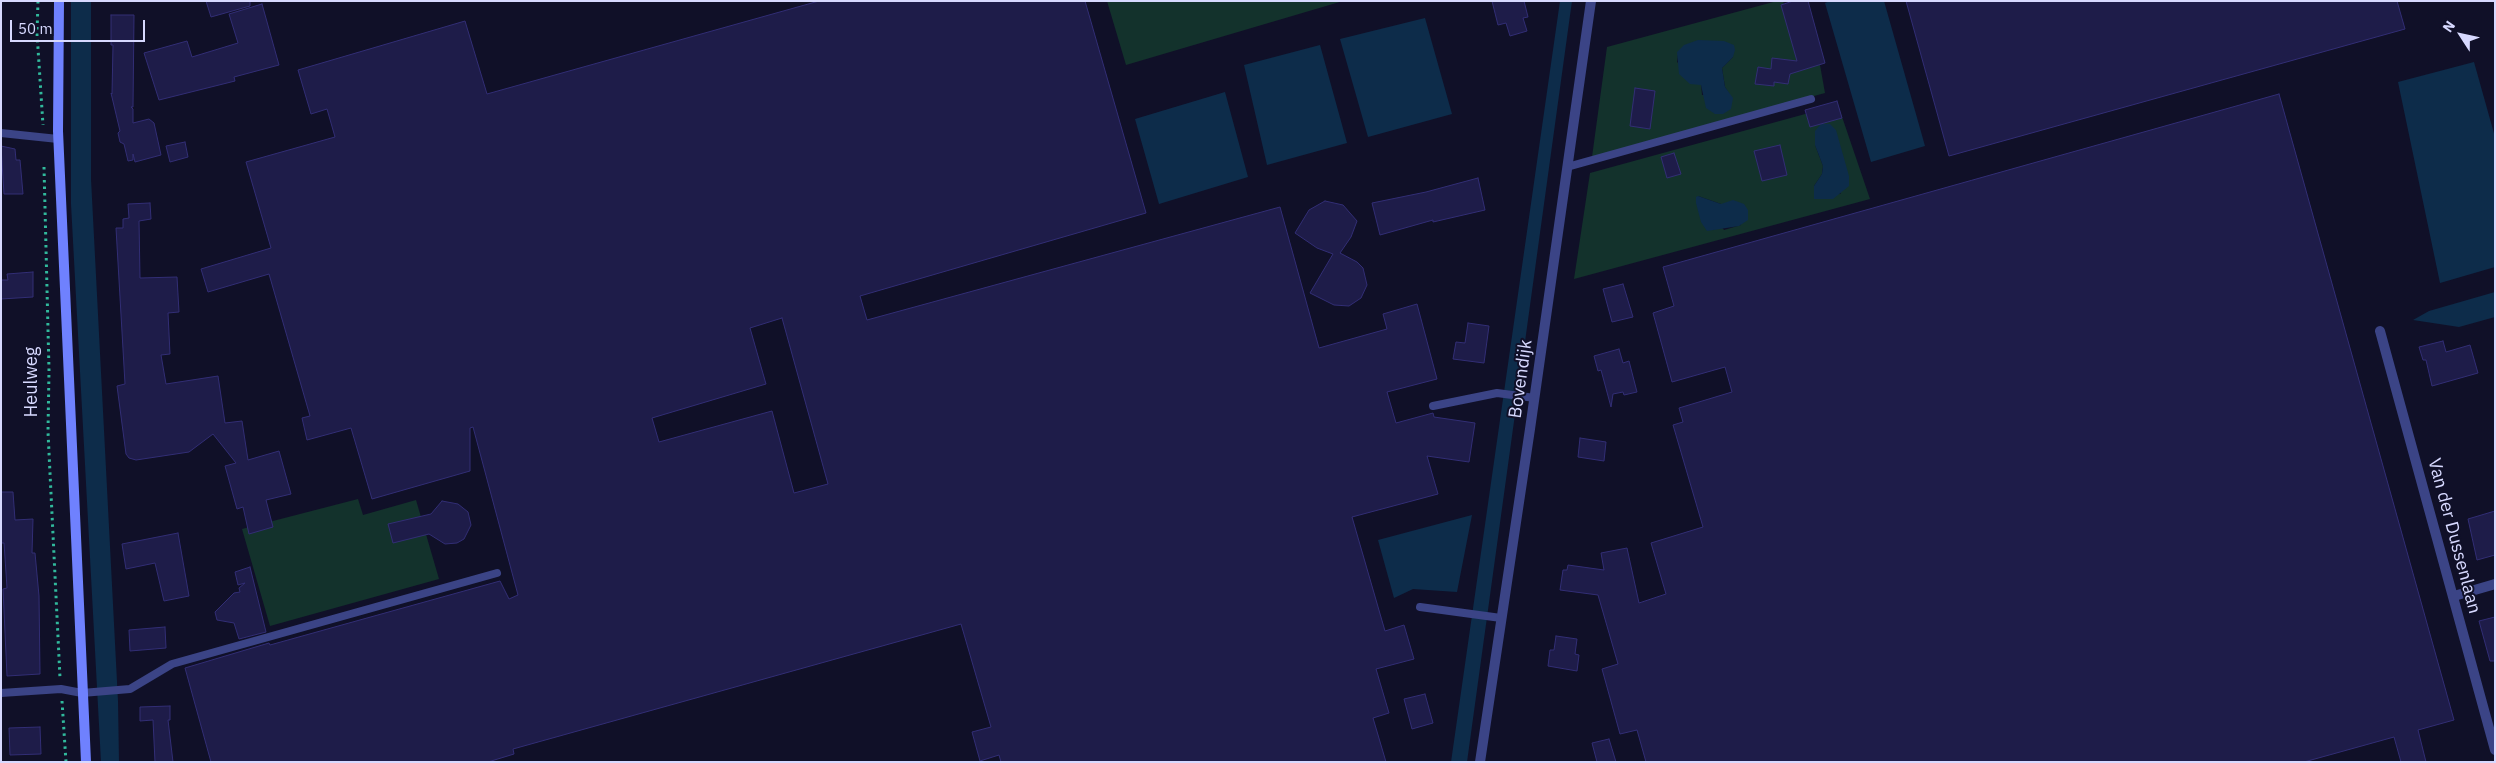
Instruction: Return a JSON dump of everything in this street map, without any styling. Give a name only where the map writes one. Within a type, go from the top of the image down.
[{"type":"main road","name":"Heulweg","points":[[59,1],[58,139],[86,762]]},
{"type":"street","name":"Bovendijk","points":[[1480,762],[1497,617],[1535,398],[1591,1]]},
{"type":"street","name":"Van der Dussenlaan","points":[[2380,331],[2495,750]]},
{"type":"street","points":[[2454,596],[2495,584]]},
{"type":"lane","points":[[1567,167],[1811,99]]},
{"type":"lane","points":[[1,133],[58,139]]},
{"type":"lane","points":[[1433,406],[1497,393],[1535,398]]},
{"type":"lane","points":[[1,694],[61,689],[82,692],[130,689],[172,664],[497,573]]},
{"type":"lane","points":[[1420,607],[1497,617]]},
{"type":"path","name":"Heulweg","points":[[38,1],[37,33],[43,138],[49,361],[48,432],[66,762]]},
{"type":"green space","points":[[1107,1],[1343,1],[1126,65]]},
{"type":"green space","points":[[1777,1],[1783,1],[1799,61],[1820,65],[1825,93],[1592,157],[1607,47]],"holes":[[[1678,55],[1733,57],[1722,68],[1725,87],[1730,95],[1702,95],[1701,84],[1677,62]]]},
{"type":"green space","points":[[1838,105],[1870,199],[1574,279],[1590,173]],"holes":[[[1815,145],[1841,194],[1814,186],[1822,174],[1823,166]],[[1698,196],[1721,204],[1741,225],[1724,230]]]},
{"type":"green space","points":[[358,499],[363,515],[416,500],[439,579],[270,626],[242,529]]},
{"type":"water","points":[[71,1],[91,1],[91,179],[118,701],[119,762],[101,762],[71,204]]},
{"type":"water","points":[[1560,1],[1572,1],[1467,762],[1451,762]]},
{"type":"water","points":[[1830,1],[1884,1],[1925,146],[1871,162],[1825,3]]},
{"type":"water","points":[[1425,18],[1452,114],[1368,137],[1340,39]]},
{"type":"water","points":[[1698,40],[1724,41],[1734,45],[1733,57],[1722,68],[1725,87],[1733,98],[1731,109],[1723,114],[1715,114],[1706,108],[1701,85],[1690,84],[1679,74],[1677,52],[1684,45]]},
{"type":"water","points":[[1320,45],[1347,143],[1267,165],[1244,65]]},
{"type":"water","points":[[2474,62],[2495,137],[2495,267],[2440,283],[2398,82]]},
{"type":"water","points":[[1225,92],[1248,177],[1159,204],[1135,119]]},
{"type":"water","points":[[1821,124],[1830,124],[1836,130],[1849,176],[1849,186],[1833,199],[1814,199],[1814,186],[1822,174],[1823,166],[1815,145],[1815,131]]},
{"type":"water","points":[[1698,196],[1721,204],[1733,200],[1744,204],[1748,210],[1748,220],[1739,226],[1707,231],[1701,222],[1696,203],[1696,197]]},
{"type":"water","points":[[2495,292],[2495,317],[2459,327],[2413,320],[2429,311]]},
{"type":"water","points":[[1472,515],[1457,592],[1413,589],[1394,598],[1378,540]]},
{"type":"building","points":[[206,1],[250,1],[250,6],[211,17]]},
{"type":"building","points":[[819,1],[1085,1],[1146,213],[860,296],[867,320],[1280,207],[1319,348],[1387,329],[1383,314],[1417,304],[1437,379],[1387,392],[1396,423],[1433,413],[1434,417],[1475,423],[1469,462],[1427,456],[1438,494],[1352,517],[1385,631],[1404,625],[1414,659],[1376,669],[1389,713],[1373,718],[1386,762],[1001,762],[999,755],[980,761],[972,732],[991,727],[961,624],[513,749],[514,754],[488,762],[211,762],[185,668],[269,643],[270,645],[500,581],[509,599],[518,595],[473,427],[470,428],[470,471],[372,499],[351,428],[307,440],[302,418],[310,416],[269,274],[208,292],[201,269],[271,248],[246,162],[335,137],[327,109],[311,114],[298,70],[465,21],[487,94]],"holes":[[[782,318],[828,484],[794,493],[772,411],[659,442],[652,418],[766,384],[750,328]]]},
{"type":"building","points":[[1492,1],[1524,1],[1528,17],[1523,18],[1527,31],[1510,36],[1506,23],[1498,25]]},
{"type":"building","points":[[1793,1],[1808,1],[1825,63],[1790,74],[1788,84],[1774,82],[1774,86],[1755,84],[1758,67],[1771,69],[1772,58],[1797,61],[1781,5]]},
{"type":"building","points":[[1906,1],[2397,1],[2405,29],[1949,156]]},
{"type":"building","points":[[262,4],[279,65],[234,77],[235,81],[159,100],[144,53],[187,41],[192,57],[238,43],[229,14]]},
{"type":"building","points":[[111,15],[134,15],[133,107],[131,107],[133,109],[133,123],[149,119],[154,123],[161,155],[135,162],[133,154],[133,160],[128,161],[124,144],[120,142],[118,133],[120,131],[111,93],[113,45],[111,45]]},
{"type":"building","points":[[1635,88],[1655,91],[1650,129],[1630,126]]},
{"type":"building","points":[[2279,94],[2454,720],[2418,730],[2426,762],[2401,762],[2394,737],[2304,762],[1646,762],[1637,730],[1620,734],[1602,669],[1618,664],[1598,595],[1560,590],[1563,570],[1567,570],[1568,565],[1604,570],[1601,553],[1627,548],[1639,603],[1666,594],[1651,543],[1703,527],[1673,425],[1683,422],[1679,408],[1732,392],[1725,367],[1672,382],[1653,313],[1674,306],[1663,267]]},
{"type":"building","points":[[1837,101],[1842,118],[1810,127],[1805,110]]},
{"type":"building","points":[[185,142],[188,157],[170,162],[166,146]]},
{"type":"building","points":[[1780,145],[1787,175],[1762,181],[1754,151]]},
{"type":"building","points":[[1,146],[15,149],[16,160],[20,160],[23,194],[4,194]]},
{"type":"building","points":[[1674,153],[1681,174],[1667,178],[1661,157]]},
{"type":"building","points":[[1478,178],[1485,210],[1433,222],[1433,220],[1380,235],[1372,203],[1426,192]]},
{"type":"building","points":[[1325,201],[1343,205],[1357,221],[1351,237],[1340,253],[1357,262],[1363,268],[1367,285],[1361,298],[1349,306],[1334,305],[1310,293],[1333,254],[1317,248],[1295,233],[1309,210]]},
{"type":"building","points":[[150,203],[151,219],[139,221],[140,278],[177,277],[179,312],[168,313],[170,354],[161,355],[166,384],[218,376],[225,423],[242,421],[248,460],[279,451],[291,494],[266,500],[273,527],[249,534],[243,507],[237,509],[225,466],[236,463],[213,434],[189,452],[136,460],[129,458],[126,454],[117,386],[125,384],[116,228],[123,228],[123,219],[129,218],[128,204]]},
{"type":"building","points":[[33,272],[33,297],[1,299],[1,280],[8,280],[7,274]]},
{"type":"building","points":[[1623,284],[1633,317],[1612,322],[1603,289]]},
{"type":"building","points":[[1468,323],[1489,326],[1484,363],[1453,359],[1456,342],[1465,343]]},
{"type":"building","points":[[2443,341],[2446,352],[2470,345],[2478,373],[2432,386],[2426,360],[2423,360],[2419,347]]},
{"type":"building","points":[[1619,349],[1623,363],[1629,361],[1637,392],[1624,395],[1623,392],[1613,394],[1611,407],[1601,370],[1598,371],[1594,356]]},
{"type":"building","points":[[1580,438],[1606,442],[1604,461],[1578,457]]},
{"type":"building","points":[[1,492],[13,492],[15,520],[33,519],[32,553],[35,553],[39,596],[40,674],[7,676],[3,589],[7,588],[4,543],[1,543]]},
{"type":"building","points":[[442,501],[458,504],[468,512],[471,525],[464,539],[457,543],[445,544],[429,534],[393,543],[388,524],[431,514]]},
{"type":"building","points":[[2495,511],[2495,555],[2477,560],[2468,519]]},
{"type":"building","points":[[178,533],[189,596],[164,601],[155,563],[126,569],[122,544]]},
{"type":"building","points":[[250,567],[266,632],[239,639],[234,623],[217,620],[215,612],[234,593],[240,592],[239,588],[245,583],[238,585],[235,572]]},
{"type":"building","points":[[2495,617],[2495,661],[2490,661],[2479,621]]},
{"type":"building","points":[[165,627],[166,648],[130,651],[129,630]]},
{"type":"building","points":[[1556,636],[1577,639],[1575,654],[1579,655],[1577,671],[1548,666],[1550,650],[1554,650]]},
{"type":"building","points":[[1425,694],[1433,723],[1412,729],[1404,699]]},
{"type":"building","points":[[170,706],[170,720],[168,720],[173,762],[155,762],[153,720],[140,721],[140,707]]},
{"type":"building","points":[[40,727],[41,754],[10,755],[9,728]]},
{"type":"building","points":[[1609,739],[1616,762],[1597,762],[1592,743]]}]
